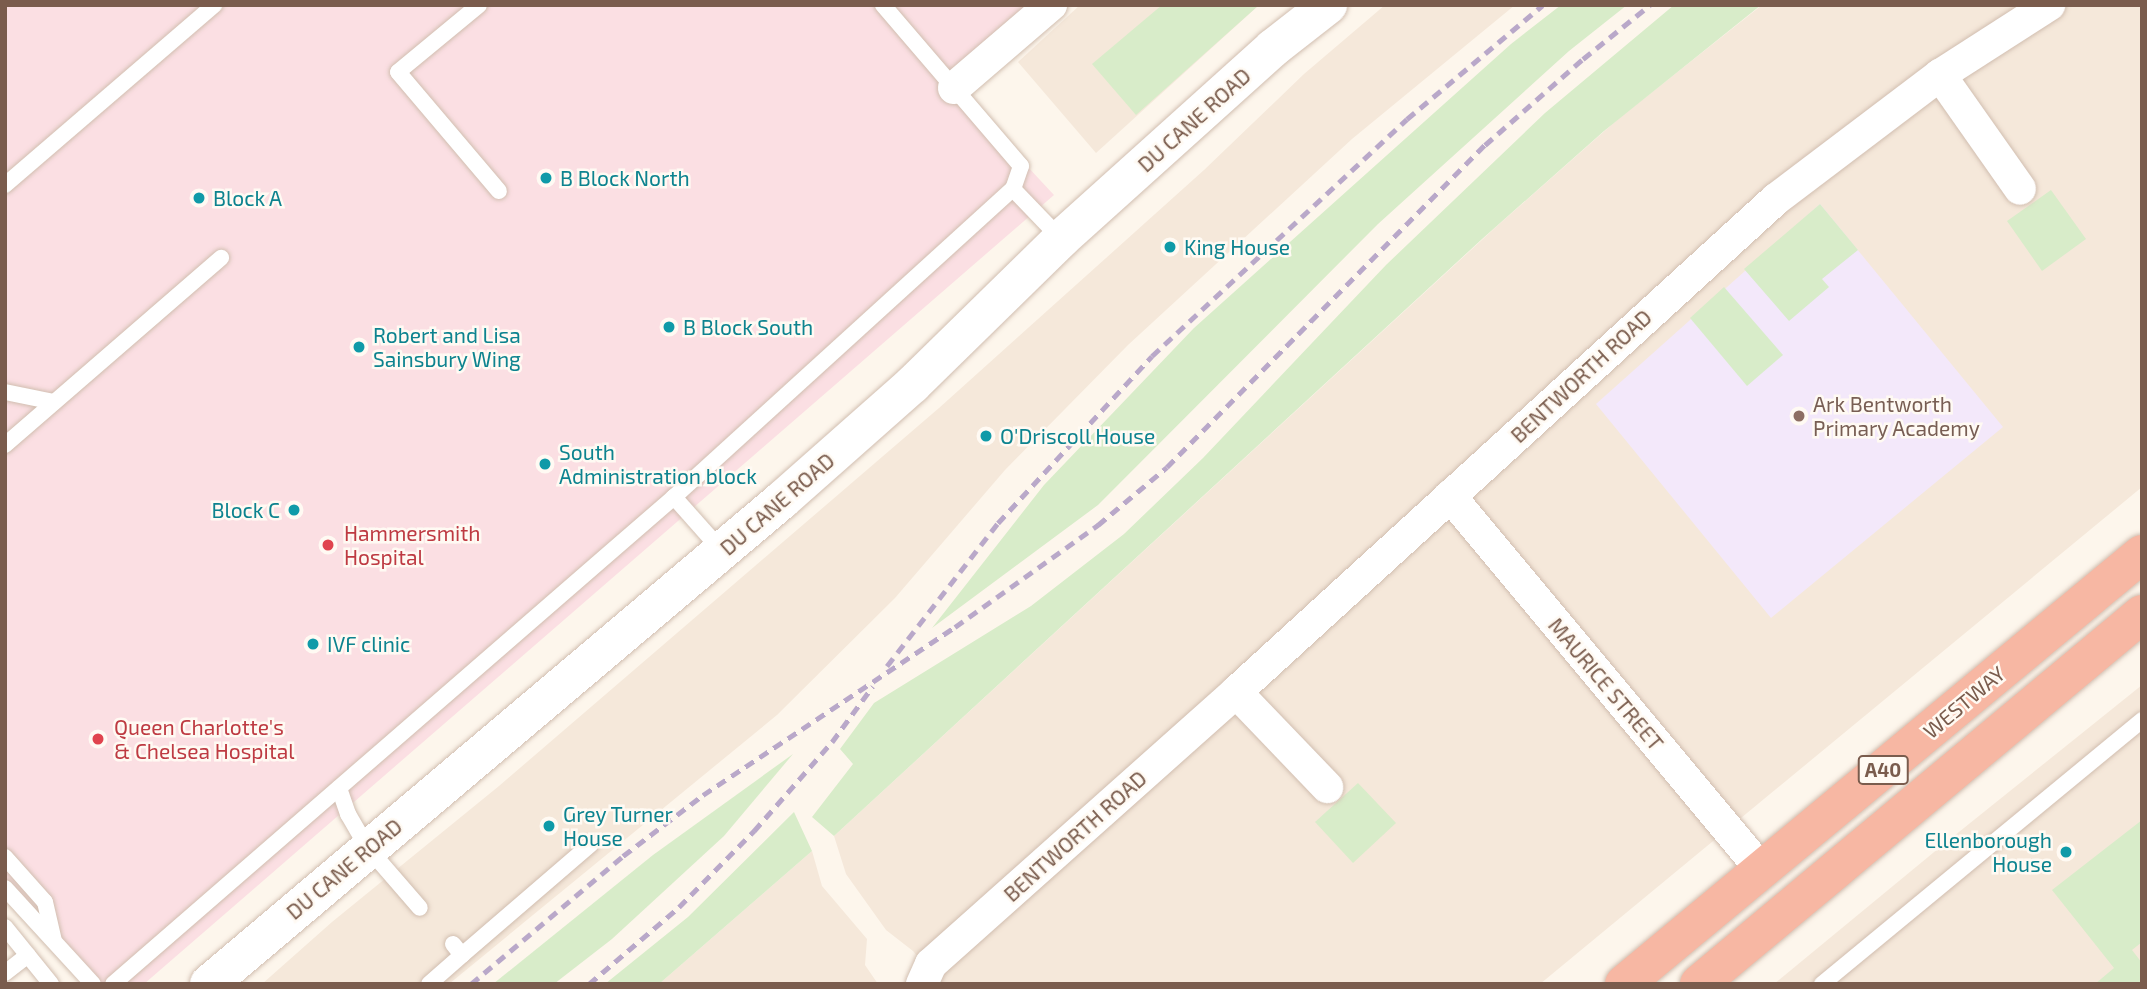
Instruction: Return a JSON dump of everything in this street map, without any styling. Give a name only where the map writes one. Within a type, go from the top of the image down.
[{"type":"highway","name":"WESTWAY","points":[[1624,984],[2142,554]]},
{"type":"highway","name":"A40","points":[[1699,984],[2142,614]]},
{"type":"street","points":[[954,89],[1051,5]]},
{"type":"street","name":"DU CANE ROAD","points":[[209,984],[722,551],[912,385],[1061,239],[1273,48],[1328,5]]},
{"type":"street","name":"BENTWORTH ROAD","points":[[922,984],[931,964],[1236,692],[1776,199],[1940,75],[2049,5]]},
{"type":"street","points":[[1940,75],[2020,189]]},
{"type":"street","name":"MAURICE STREET","points":[[1450,496],[1762,870]]},
{"type":"street","points":[[1236,692],[1327,787]]},
{"type":"lane","points":[[5,185],[214,5]]},
{"type":"lane","points":[[479,5],[398,72],[499,191]]},
{"type":"lane","points":[[113,984],[674,497],[1013,189],[1021,166],[883,5]]},
{"type":"lane","points":[[1013,189],[1061,239]]},
{"type":"lane","points":[[5,445],[221,258]]},
{"type":"lane","points":[[5,392],[54,402]]},
{"type":"lane","points":[[674,497],[722,551]]},
{"type":"lane","points":[[1822,984],[2142,720]]},
{"type":"lane","points":[[338,788],[348,814],[368,848],[420,908]]},
{"type":"lane","points":[[429,984],[457,949],[590,845]]},
{"type":"lane","points":[[5,857],[45,902],[54,941]]},
{"type":"lane","points":[[5,888],[93,984]]},
{"type":"lane","points":[[5,927],[51,984]]},
{"type":"lane","points":[[5,973],[28,954]]},
{"type":"shaded area","name":"Hammersmith Hospital","points":[[5,5],[1052,5],[955,89],[1054,195],[144,984],[92,984],[5,894]]},
{"type":"shaded area","points":[[1080,5],[1259,5],[1096,153],[1018,62]]},
{"type":"shaded area","points":[[1385,5],[1515,5],[1352,139],[1128,345],[1005,470],[895,598],[777,715],[449,984],[262,984],[332,922],[499,786],[939,408],[1204,170],[1304,74]]},
{"type":"shaded area","points":[[1762,5],[2142,5],[2142,487],[1540,984],[941,984],[913,951],[886,930],[846,874],[834,836],[1497,226],[1617,120]]},
{"type":"shaded area","name":"Ark Bentworth Primary Academy","points":[[1820,204],[2003,427],[1771,618],[1596,404]]},
{"type":"shaded area","points":[[2142,685],[2142,984],[1774,984],[1939,848]]},
{"type":"shaded area","points":[[812,851],[822,886],[867,939],[865,965],[878,984],[659,984]]},
{"type":"green space","points":[[1162,5],[1259,5],[1136,115],[1092,64]]},
{"type":"green space","points":[[1561,5],[1627,5],[1569,51],[1378,224],[1098,505],[932,628],[1044,485],[1194,328],[1511,44]]},
{"type":"green space","points":[[1674,5],[1761,5],[1604,131],[1481,240],[834,836],[812,817],[853,764],[840,749],[874,703],[1031,606],[1124,534],[1203,458],[1386,265],[1545,113]]},
{"type":"green space","points":[[2051,190],[2086,239],[2042,271],[2007,221]]},
{"type":"green space","points":[[1820,204],[1858,250],[1822,279],[1829,287],[1789,321],[1744,269]]},
{"type":"green space","points":[[1724,287],[1783,355],[1747,386],[1690,318]]},
{"type":"green space","points":[[793,754],[724,836],[612,939],[554,984],[493,984],[653,855]]},
{"type":"green space","points":[[1358,783],[1396,823],[1353,863],[1315,822]]},
{"type":"green space","points":[[794,812],[812,851],[659,984],[605,984],[688,917]]},
{"type":"green space","points":[[2142,820],[2142,942],[2132,950],[2142,963],[2142,984],[2095,984],[2114,968],[2052,890]]},
{"type":"railway","points":[[887,666],[998,523],[1152,356],[1407,119],[1543,5]]},
{"type":"railway","points":[[471,984],[623,856],[703,795],[955,627],[1098,525],[1167,467],[1485,145],[1583,59],[1650,5]]},
{"type":"railway","points":[[589,984],[679,907],[754,831],[832,742],[873,686]]},
{"type":"place","name":"B Block North","points":[[546,178]]},
{"type":"place","name":"Block A","points":[[199,198]]},
{"type":"place","name":"King House","points":[[1170,247]]},
{"type":"place","name":"B Block South","points":[[669,327]]},
{"type":"place","name":"Robert and Lisa Sainsbury Wing","points":[[359,347]]},
{"type":"place","name":"Ark Bentworth Primary Academy","points":[[1799,416]]},
{"type":"place","name":"O'Driscoll House","points":[[986,436]]},
{"type":"place","name":"South Administration block","points":[[545,464]]},
{"type":"place","name":"Block C","points":[[294,510]]},
{"type":"place","name":"Hammersmith Hospital","points":[[328,545]]},
{"type":"place","name":"IVF clinic","points":[[313,644]]},
{"type":"place","name":"Queen Charlotte's & Chelsea Hospital","points":[[98,739]]},
{"type":"place","name":"Grey Turner House","points":[[549,826]]},
{"type":"place","name":"Ellenborough House","points":[[2066,852]]}]
